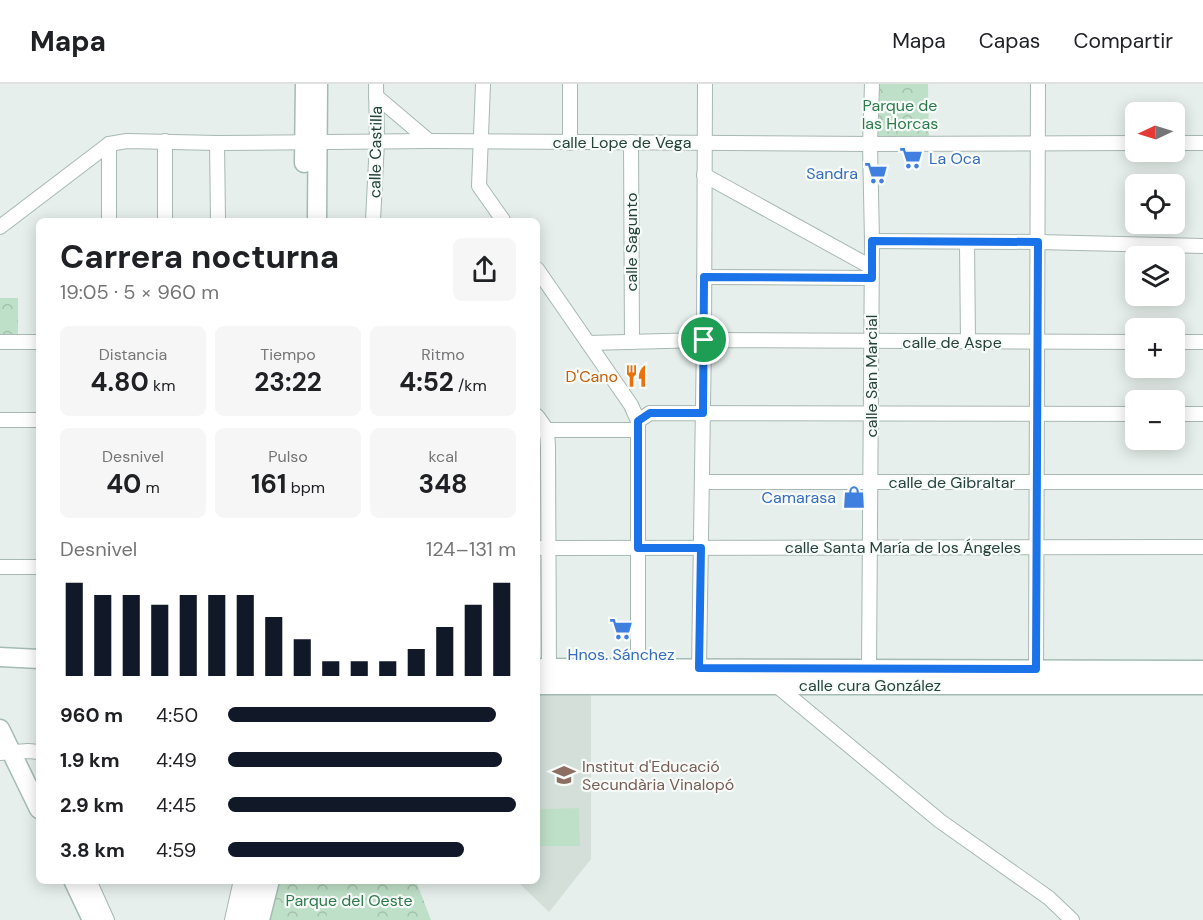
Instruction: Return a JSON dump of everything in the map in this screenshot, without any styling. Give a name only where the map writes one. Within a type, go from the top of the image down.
[{"type":"main road","points":[[305,84],[317,218]]},
{"type":"main road","points":[[304,218],[310,142],[318,84]]},
{"type":"main road","points":[[0,657],[36,659]]},
{"type":"main road","name":"calle cura González","points":[[543,668],[1203,670]]},
{"type":"main road","name":"calle cura González","points":[[540,685],[1203,685]]},
{"type":"main road","points":[[0,729],[6,752],[34,788]]},
{"type":"main road","points":[[75,884],[92,920]]},
{"type":"main road","points":[[245,920],[255,884]]},
{"type":"main road","points":[[260,920],[269,884]]},
{"type":"street","points":[[483,84],[479,186],[502,218]]},
{"type":"street","points":[[570,84],[570,143]]},
{"type":"street","points":[[699,668],[705,84]]},
{"type":"street","name":"calle San Marcial","points":[[869,669],[872,84]]},
{"type":"street","points":[[1036,669],[1038,84]]},
{"type":"street","points":[[376,90],[429,141]]},
{"type":"street","name":"calle Castilla","points":[[373,218],[376,90]]},
{"type":"street","name":"calle Lope de Vega","points":[[109,144],[127,141],[217,143],[429,141],[870,144],[1125,143]]},
{"type":"street","points":[[165,141],[165,218]]},
{"type":"street","name":"calle Sagunto","points":[[631,142],[632,342]]},
{"type":"street","points":[[217,143],[218,218]]},
{"type":"street","points":[[1185,143],[1203,143]]},
{"type":"street","points":[[109,144],[109,218]]},
{"type":"street","points":[[0,227],[109,144]]},
{"type":"street","points":[[704,175],[872,273]]},
{"type":"street","points":[[872,241],[1203,246]]},
{"type":"street","points":[[967,242],[968,342]]},
{"type":"street","points":[[540,273],[631,405],[638,425],[638,668]]},
{"type":"street","points":[[704,277],[872,273]]},
{"type":"street","name":"calle de Aspe","points":[[588,343],[704,340],[1125,342]]},
{"type":"street","points":[[0,342],[36,342]]},
{"type":"street","points":[[1185,342],[1203,342]]},
{"type":"street","points":[[543,668],[542,430],[638,425],[650,413],[1125,414]]},
{"type":"street","points":[[1185,414],[1203,414]]},
{"type":"street","points":[[0,420],[36,420]]},
{"type":"street","name":"calle de Gibraltar","points":[[702,482],[1203,482]]},
{"type":"street","name":"calle Santa María de los Ángeles","points":[[543,548],[1203,547]]},
{"type":"street","points":[[0,567],[36,567]]},
{"type":"street","points":[[776,685],[940,821],[1049,898],[1072,920]]},
{"type":"street","points":[[6,752],[36,752]]},
{"type":"street","points":[[91,884],[107,920]]},
{"type":"street","points":[[232,920],[241,884]]},
{"type":"shaded area","name":"Institut d'Educació Secundària Vinalopó","points":[[540,691],[591,691],[591,859],[549,912],[520,884],[540,884]]},
{"type":"green space","name":"Parque de las Horcas","points":[[872,84],[928,84],[929,144],[870,144]]},
{"type":"green space","points":[[0,298],[18,298],[18,334],[0,334]]},
{"type":"green space","points":[[579,808],[580,846],[540,846],[540,809]]},
{"type":"green space","name":"Parque del Oeste","points":[[276,884],[417,884],[431,920],[268,920]]},
{"type":"green space","points":[[331,890],[365,892],[361,920],[326,920]]},
{"type":"place","name":"La Oca","points":[[911,158]]},
{"type":"place","name":"Sandra","points":[[876,173]]},
{"type":"place","name":"D'Cano","points":[[636,376]]},
{"type":"place","name":"Camarasa","points":[[854,497]]},
{"type":"place","name":"Hnos. Sánchez","points":[[621,629]]},
{"type":"place","name":"Institut d'Educació Secundària Vinalopó","points":[[564,775]]},
{"type":"route","points":[[872,241],[1038,242],[1036,669],[699,668],[701,548],[638,548],[638,421],[650,413],[703,413],[704,340],[704,277],[872,278],[872,241]]}]
